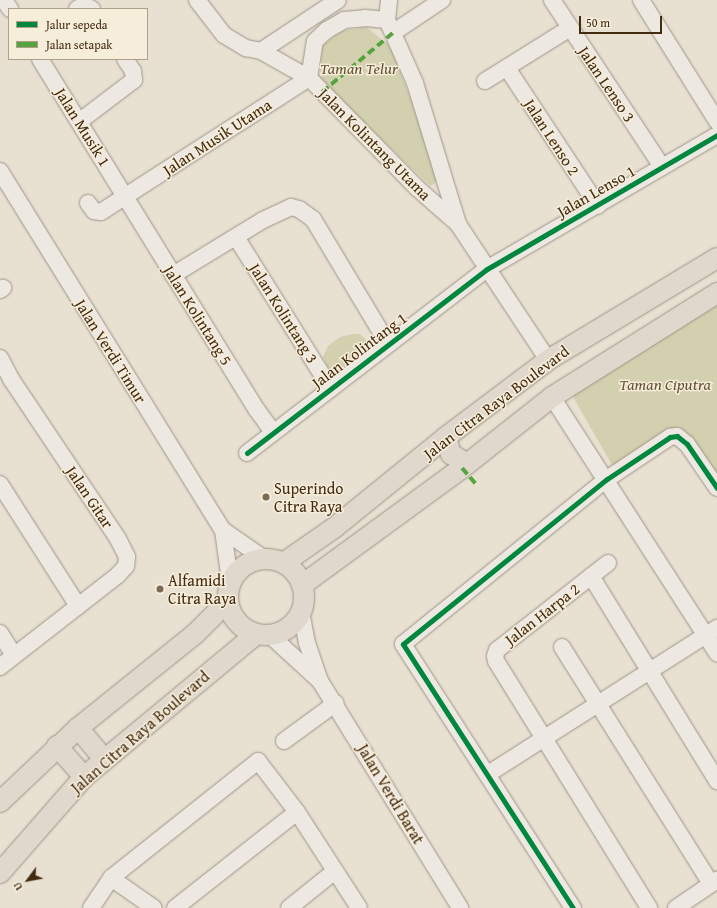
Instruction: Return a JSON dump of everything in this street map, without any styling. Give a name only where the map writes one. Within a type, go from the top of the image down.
[{"type":"main road","name":"Jalan Citra Raya Boulevard","points":[[285,562],[334,528],[446,437],[548,360],[647,298],[717,258]]},
{"type":"main road","name":"Jalan Citra Raya Boulevard","points":[[302,585],[467,464],[552,397],[662,326],[717,293]]},
{"type":"main road","points":[[647,298],[659,309],[662,326]]},
{"type":"main road","points":[[446,437],[451,454],[467,464]]},
{"type":"main road","points":[[263,558],[285,562],[302,585],[301,612],[283,631],[263,635],[243,627],[228,602],[230,581],[240,569],[263,558]]},
{"type":"main road","points":[[0,802],[57,746],[195,634],[228,602]]},
{"type":"main road","name":"Jalan Citra Raya Boulevard","points":[[0,873],[84,777],[104,759],[263,635]]},
{"type":"main road","points":[[78,728],[104,759]]},
{"type":"main road","points":[[57,746],[84,777]]},
{"type":"street","points":[[197,0],[224,35],[246,48],[261,51],[309,78]]},
{"type":"street","points":[[261,51],[338,0]]},
{"type":"street","points":[[389,0],[390,26],[442,0]]},
{"type":"street","name":"Jalan Lenso 3","points":[[552,0],[662,167]]},
{"type":"street","points":[[641,0],[717,120]]},
{"type":"street","points":[[80,8],[84,5],[90,8]]},
{"type":"street","name":"Jalan Kolintang Utama","points":[[458,224],[415,83],[390,26],[365,18],[344,20],[327,30],[315,41],[309,78],[418,188],[458,224],[548,360]]},
{"type":"street","points":[[485,81],[570,28]]},
{"type":"street","name":"Jalan Musik 1","points":[[41,60],[80,121],[125,196]]},
{"type":"street","points":[[80,121],[134,80],[133,71],[126,60]]},
{"type":"street","name":"Jalan Lenso 2","points":[[507,68],[598,206]]},
{"type":"street","name":"Jalan Musik Utama","points":[[88,203],[97,213],[309,78]]},
{"type":"street","name":"Jalan Lenso 1","points":[[487,269],[598,206],[717,135]]},
{"type":"street","name":"Jalan Verdi Timur","points":[[0,171],[223,530],[263,558]]},
{"type":"street","name":"Jalan Kolintang 5","points":[[125,196],[173,275],[273,432]]},
{"type":"street","points":[[173,275],[263,220],[291,207],[299,209],[313,219],[388,344]]},
{"type":"street","name":"Jalan Kolintang 3","points":[[236,237],[331,389]]},
{"type":"street","name":"Jalan Kolintang 1","points":[[247,453],[487,269]]},
{"type":"street","name":"Jalan Gitar","points":[[0,358],[6,384],[118,539],[127,558],[126,566],[118,575],[14,655],[0,668]]},
{"type":"street","points":[[552,397],[711,632],[717,653]]},
{"type":"street","points":[[573,908],[403,644],[607,479],[662,442],[677,436],[687,444],[717,488]]},
{"type":"street","points":[[0,484],[78,606]]},
{"type":"street","name":"Jalan Verdi Timur","points":[[223,530],[230,581]]},
{"type":"street","name":"Jalan Harpa 2","points":[[608,563],[497,650],[495,656],[496,661],[649,908]]},
{"type":"street","name":"Jalan Harpa 2","points":[[591,576],[652,671],[717,781]]},
{"type":"street","name":"Jalan Verdi Barat","points":[[301,612],[307,643],[320,681]]},
{"type":"street","points":[[488,774],[543,737],[598,702],[652,671],[711,632]]},
{"type":"street","points":[[0,633],[14,655]]},
{"type":"street","name":"Jalan Verdi Barat","points":[[263,635],[320,681],[336,703],[460,908]]},
{"type":"street","points":[[562,647],[714,882],[676,908]]},
{"type":"street","points":[[284,741],[336,703]]},
{"type":"street","points":[[91,908],[112,878],[263,757],[359,908]]},
{"type":"street","points":[[175,908],[297,812]]},
{"type":"street","points":[[289,908],[335,871]]},
{"type":"street","points":[[112,878],[154,908]]},
{"type":"green space","name":"Taman Telur","points":[[366,27],[390,46],[442,179],[430,186],[320,80],[322,46],[341,31]]},
{"type":"green space","name":"Taman Ciputra","points":[[717,293],[717,475],[670,436],[615,470],[565,383]]},
{"type":"green space","points":[[360,334],[368,342],[370,351],[339,374],[329,370],[323,357],[328,346],[340,337]]},
{"type":"marked path","points":[[322,92],[394,32]]},
{"type":"marked path","points":[[462,468],[477,485]]},
{"type":"cycle path","points":[[247,453],[487,269],[717,135]]},
{"type":"cycle path","points":[[573,908],[403,644],[607,479],[670,437],[677,436],[687,444],[717,488]]},
{"type":"place","name":"Superindo Citra Raya","points":[[266,497]]},
{"type":"place","name":"Alfamidi Citra Raya","points":[[160,589]]}]
